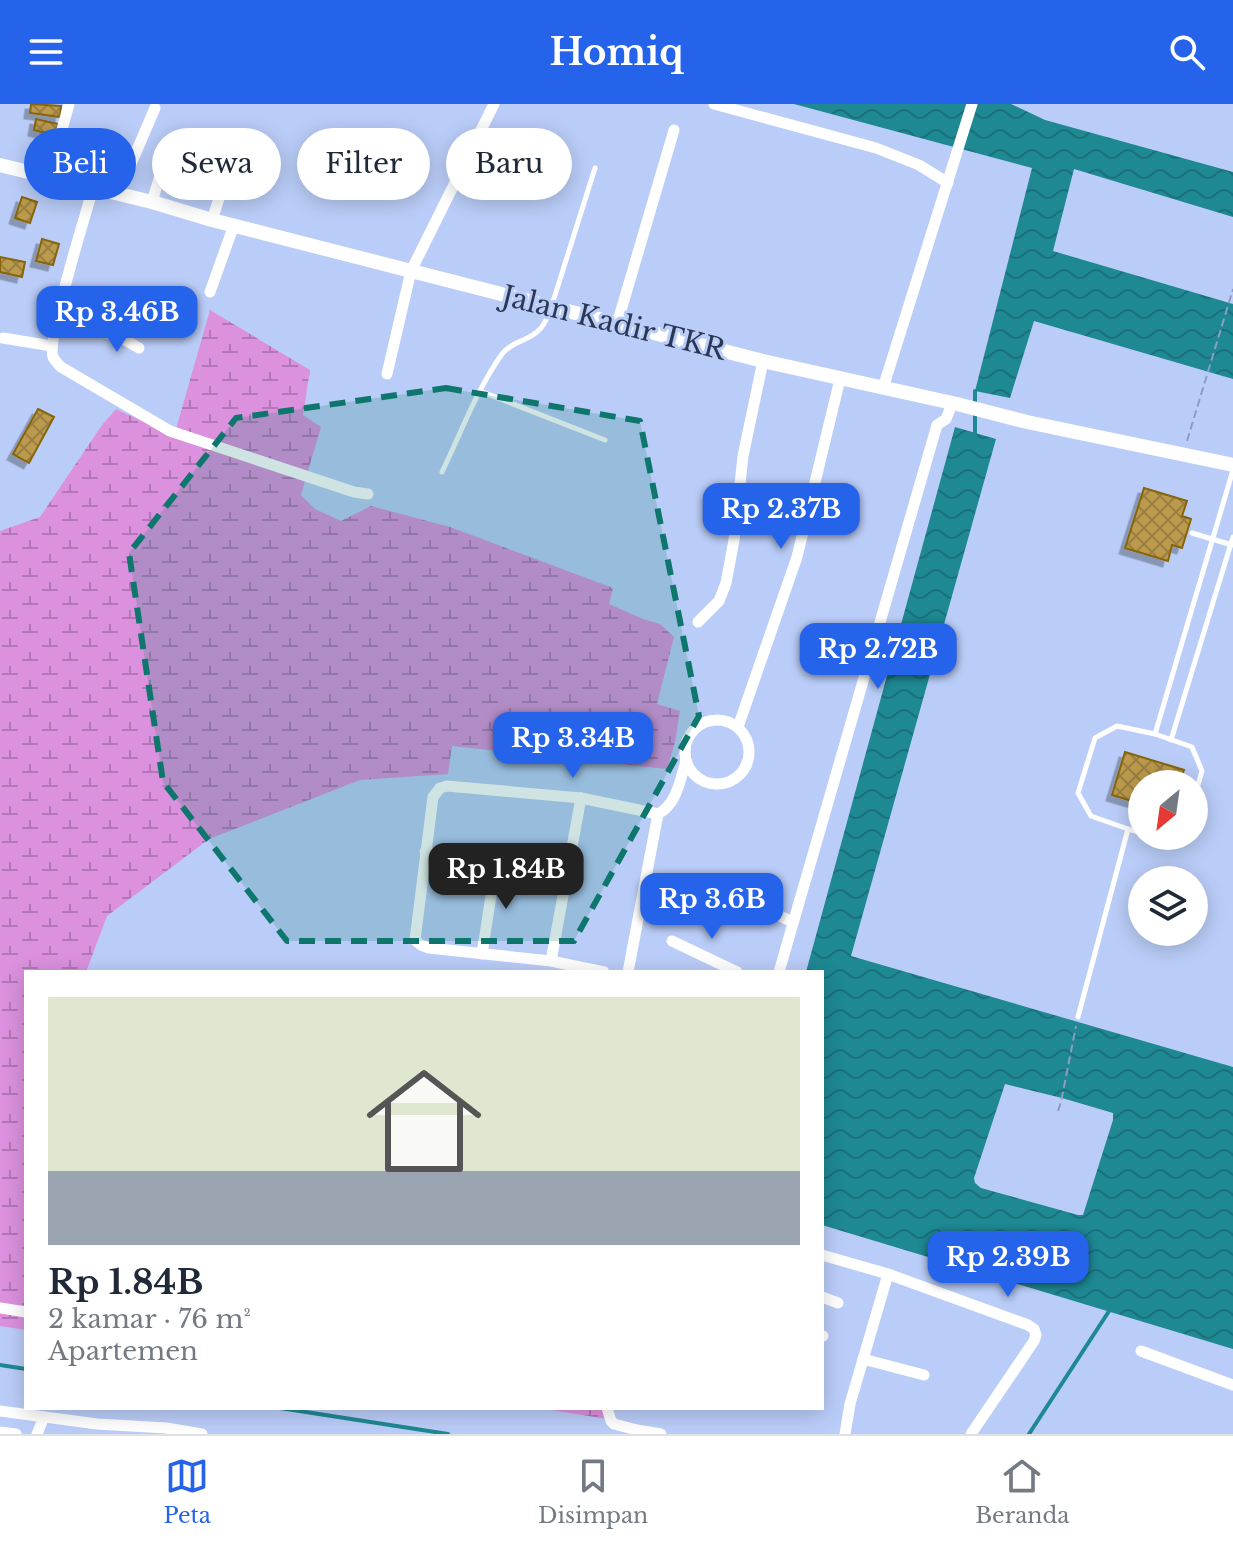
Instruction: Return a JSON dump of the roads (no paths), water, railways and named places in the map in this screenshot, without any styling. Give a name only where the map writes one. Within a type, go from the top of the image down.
[{"type":"street","points":[[62,128],[69,104]]},
{"type":"street","points":[[387,374],[411,271],[494,104]]},
{"type":"street","points":[[714,104],[876,148],[919,165],[948,183]]},
{"type":"street","points":[[883,388],[972,104]]},
{"type":"street","points":[[136,152],[155,108]]},
{"type":"street","points":[[617,324],[674,130]]},
{"type":"street","name":"Jalan Kadir TKR","points":[[0,165],[24,171]]},
{"type":"street","name":"Jalan Kadir TKR","points":[[136,198],[763,361],[1233,468]]},
{"type":"street","points":[[90,200],[52,346],[53,357],[61,367],[170,431],[368,494]]},
{"type":"street","points":[[212,220],[218,200]]},
{"type":"street","points":[[210,292],[234,225]]},
{"type":"street","points":[[120,337],[136,297]]},
{"type":"street","points":[[57,318],[120,337],[139,348]]},
{"type":"street","points":[[3,338],[52,346]]},
{"type":"street","points":[[698,622],[719,601],[726,583],[743,456],[763,361]]},
{"type":"street","points":[[738,727],[797,557],[840,379]]},
{"type":"street","points":[[780,970],[937,425],[946,419],[954,404]]},
{"type":"street","points":[[721,720],[738,727],[748,742],[744,769],[738,776],[721,783],[704,781],[686,761],[684,752],[689,734],[703,722],[721,720]]},
{"type":"street","points":[[594,970],[551,961],[429,948],[415,940],[433,797],[440,788],[447,786],[581,798],[658,814],[671,803],[686,761]]},
{"type":"street","points":[[551,961],[581,798]]},
{"type":"street","points":[[628,970],[658,814]]},
{"type":"street","points":[[425,852],[567,875]]},
{"type":"street","points":[[482,954],[496,863]]},
{"type":"street","points":[[699,880],[793,922]]},
{"type":"street","points":[[672,941],[733,970]]},
{"type":"street","points":[[824,1256],[888,1274],[1034,1329],[1034,1341],[971,1434]]},
{"type":"street","points":[[845,1434],[850,1404],[888,1274]]},
{"type":"street","points":[[824,1298],[838,1303]]},
{"type":"street","points":[[0,1308],[24,1312]]},
{"type":"street","points":[[1141,1351],[1233,1385]]},
{"type":"street","points":[[863,1359],[924,1375]]},
{"type":"street","points":[[608,1410],[614,1424],[661,1434]]},
{"type":"street","points":[[0,1411],[96,1429],[166,1428],[202,1434]]},
{"type":"street","points":[[37,1434],[44,1417]]},
{"type":"street","points":[[0,1432],[16,1434]]},
{"type":"lane","points":[[442,472],[480,391],[503,352],[540,330],[551,308],[595,168]]},
{"type":"lane","points":[[480,391],[605,440]]},
{"type":"lane","points":[[1155,734],[1233,468]]},
{"type":"lane","points":[[1192,533],[1232,545]]},
{"type":"lane","points":[[1171,740],[1233,537]]},
{"type":"lane","points":[[1078,1017],[1128,829],[1091,816],[1078,793],[1095,738],[1117,726],[1155,734],[1192,747],[1202,770]]},
{"type":"water","points":[[794,104],[1011,104],[1045,120],[1233,172],[1233,217],[1074,169],[1053,251],[1233,304],[1233,379],[1034,321],[1010,398],[975,391],[1032,168]]},
{"type":"water","points":[[955,427],[996,439],[851,956],[1233,1067],[1233,1349],[824,1226],[824,970],[807,970]],"holes":[[[1005,1084],[1113,1113],[1083,1215],[981,1188],[975,1183],[974,1178]]]},
{"type":"waterway","points":[[975,391],[975,404]]},
{"type":"waterway","points":[[975,413],[975,436]]},
{"type":"waterway","points":[[1029,1434],[1111,1308]]},
{"type":"waterway","points":[[0,1365],[24,1369]]},
{"type":"waterway","points":[[293,1410],[448,1434]]}]
